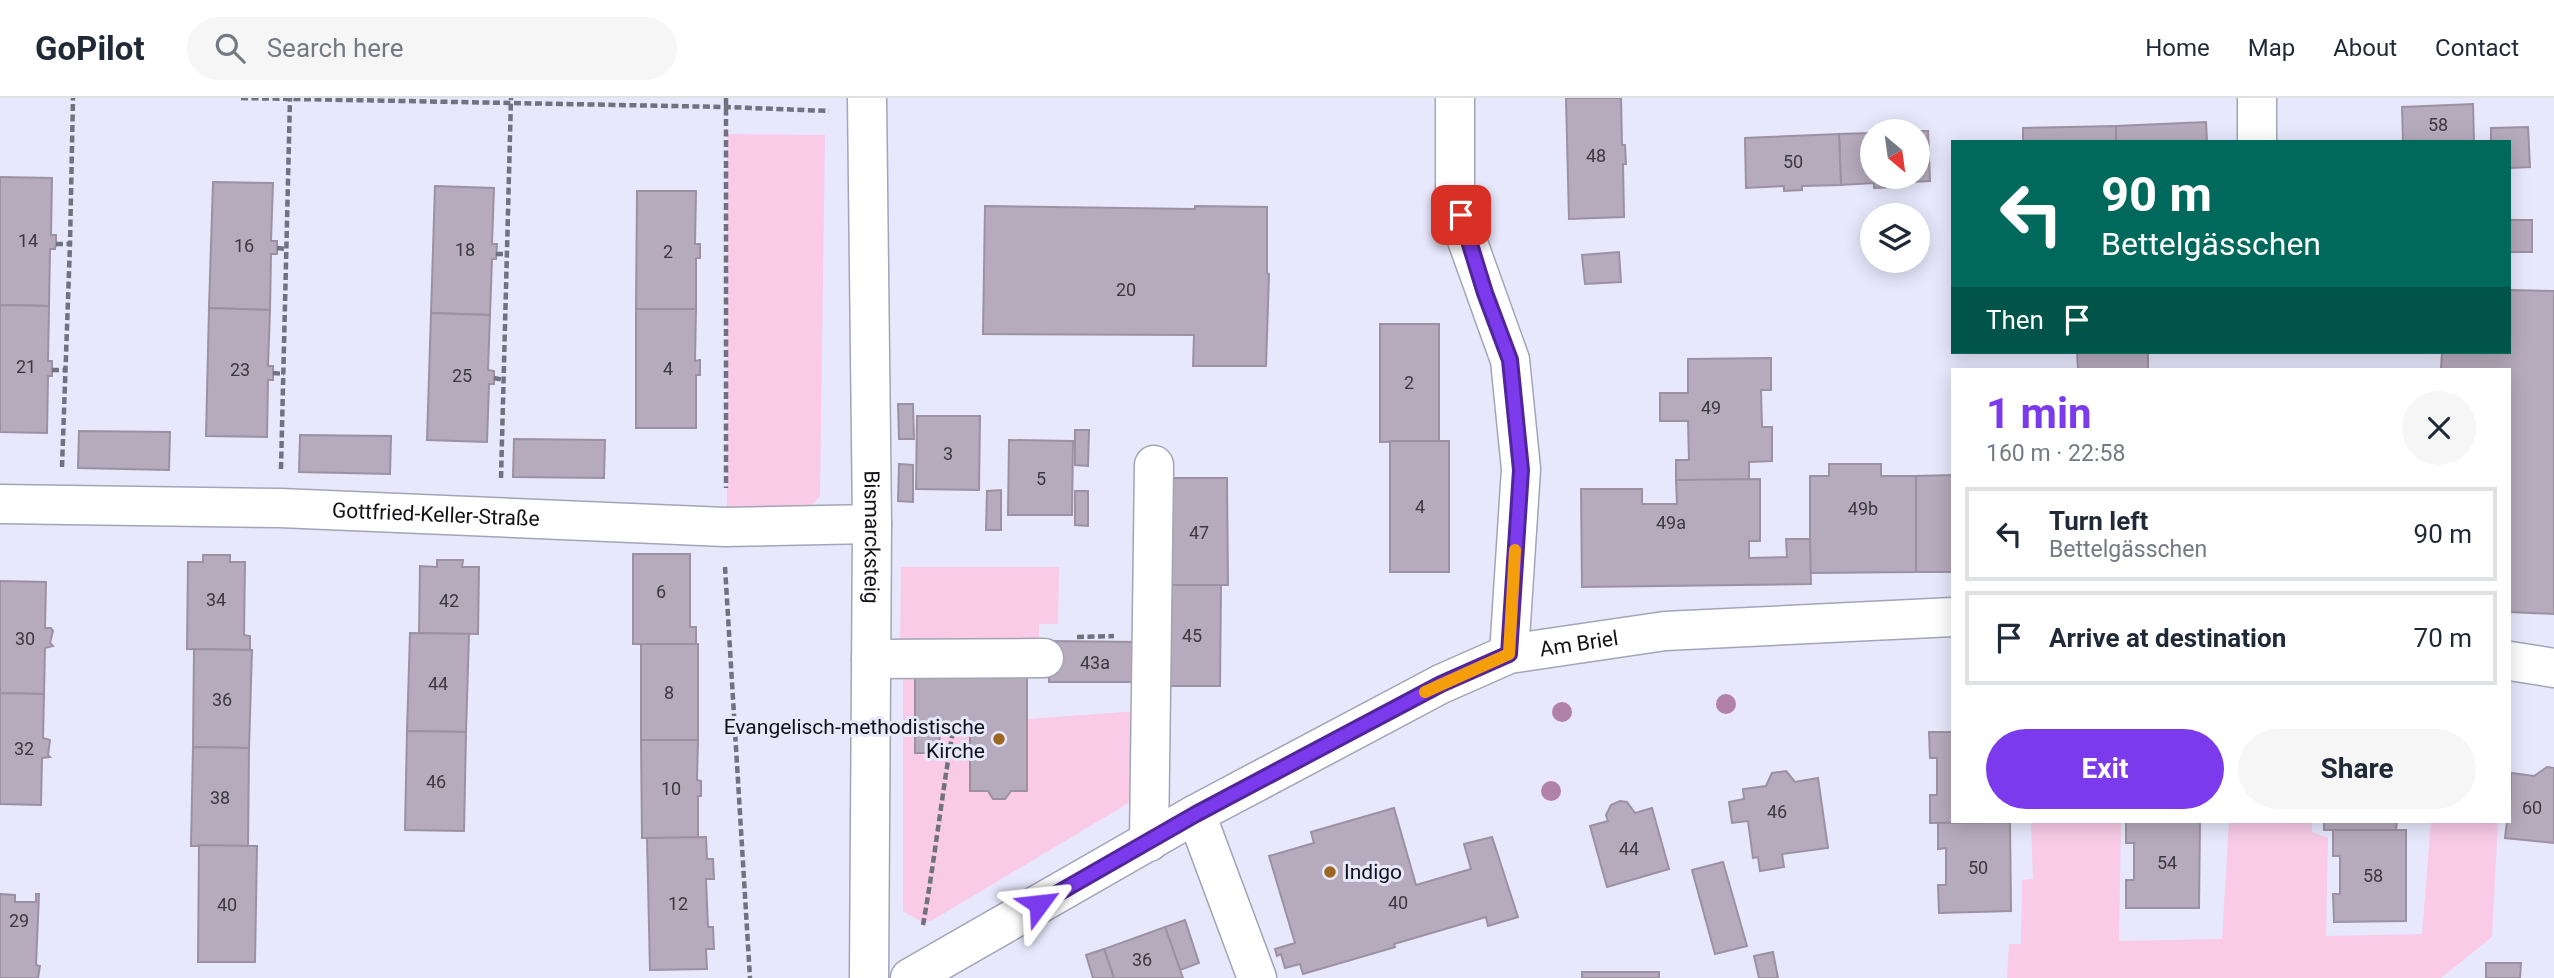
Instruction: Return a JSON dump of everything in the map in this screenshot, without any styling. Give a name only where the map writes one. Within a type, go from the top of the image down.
[{"type":"street","points":[[1455,98],[1455,189],[1467,240],[1510,360],[1521,470],[1509,654]]},
{"type":"street","points":[[2257,98],[2257,140]]},
{"type":"street","name":"Bismarcksteig","points":[[868,105],[872,524],[869,978]]},
{"type":"street","points":[[1149,842],[1154,465]]},
{"type":"street","name":"Gottfried-Keller-Straße","points":[[0,504],[280,508],[725,527],[872,524]]},
{"type":"street","name":"Am Briel","points":[[911,977],[1196,814],[1441,684],[1509,654],[1665,631],[1951,617]]},
{"type":"street","points":[[871,659],[1044,658]]},
{"type":"street","points":[[2511,661],[2554,668]]},
{"type":"street","points":[[1196,814],[1257,978]]},
{"type":"path","points":[[61,505],[73,98]]},
{"type":"path","points":[[241,98],[726,107],[868,105]]},
{"type":"path","points":[[280,508],[290,99]]},
{"type":"path","points":[[500,517],[512,101]]},
{"type":"path","points":[[56,244],[70,244]]},
{"type":"path","points":[[277,248],[286,249]]},
{"type":"path","points":[[496,254],[507,254]]},
{"type":"path","points":[[52,370],[66,370]]},
{"type":"path","points":[[273,373],[284,374]]},
{"type":"path","points":[[494,378],[504,380]]},
{"type":"path","points":[[1044,658],[1044,637],[1151,636]]},
{"type":"path","points":[[911,977],[933,865],[938,814],[954,725]]},
{"type":"shaded area","points":[[727,134],[825,135],[820,497],[804,512],[727,513]]},
{"type":"shaded area","points":[[901,567],[1059,567],[1058,624],[1039,624],[1039,649],[900,649]]},
{"type":"shaded area","points":[[903,670],[915,670],[915,753],[939,753],[940,725],[970,725],[971,791],[1027,791],[1027,719],[1139,711],[1137,798],[924,923],[903,911]]},
{"type":"shaded area","points":[[2031,823],[2121,823],[2119,941],[2222,939],[2229,823],[2312,823],[2312,832],[2328,838],[2326,936],[2422,934],[2431,823],[2498,823],[2492,937],[2441,978],[2007,978],[2009,944],[2021,944],[2022,880],[2033,879]]},
{"type":"building","points":[[1566,98],[1621,98],[1622,145],[1625,145],[1626,164],[1623,164],[1624,217],[1569,219]]},
{"type":"building","points":[[2473,104],[2474,140],[2403,140],[2402,107]]},
{"type":"building","points":[[2206,122],[2207,140],[2116,140],[2116,126]]},
{"type":"building","points":[[2116,126],[2116,140],[2023,140],[2023,128]]},
{"type":"building","points":[[2528,127],[2530,167],[2511,168],[2511,140],[2491,140],[2491,128]]},
{"type":"building","points":[[1860,133],[1860,184],[1841,185],[1839,134]]},
{"type":"building","points":[[1839,134],[1841,185],[1802,186],[1802,190],[1784,191],[1784,186],[1746,188],[1745,138]]},
{"type":"building","points":[[0,177],[52,178],[51,235],[56,235],[56,244],[55,249],[50,249],[49,306],[0,305]]},
{"type":"building","points":[[213,182],[273,183],[271,241],[277,241],[277,254],[271,254],[270,310],[209,308]]},
{"type":"building","points":[[435,186],[494,188],[492,244],[497,244],[496,259],[492,259],[490,315],[431,313]]},
{"type":"building","points":[[637,191],[696,191],[695,244],[700,244],[700,258],[696,258],[696,309],[636,309]]},
{"type":"building","points":[[985,206],[1195,209],[1195,206],[1267,207],[1269,274],[1266,366],[1193,366],[1194,335],[983,334]]},
{"type":"building","points":[[2511,220],[2532,220],[2532,252],[2511,252]]},
{"type":"building","points":[[1619,252],[1621,282],[1585,284],[1582,255]]},
{"type":"building","points":[[2511,290],[2554,291],[2554,614],[2511,612],[2511,368],[2441,368],[2442,354],[2511,354]]},
{"type":"building","points":[[0,305],[49,306],[48,361],[52,361],[52,376],[48,376],[47,433],[0,432]]},
{"type":"building","points":[[209,308],[270,310],[268,366],[273,366],[273,380],[268,380],[267,437],[206,436]]},
{"type":"building","points":[[636,309],[696,309],[695,361],[700,360],[700,375],[696,375],[696,428],[636,428]]},
{"type":"building","points":[[431,313],[490,315],[488,370],[494,371],[494,384],[489,384],[487,442],[427,440]]},
{"type":"building","points":[[1380,324],[1439,324],[1439,441],[1380,442]]},
{"type":"building","points":[[2077,354],[2148,354],[2148,368],[2078,368]]},
{"type":"building","points":[[1771,358],[1771,390],[1761,390],[1762,427],[1772,427],[1772,461],[1749,462],[1749,480],[1676,480],[1676,460],[1689,460],[1688,421],[1660,421],[1660,393],[1688,393],[1688,359]]},
{"type":"building","points":[[898,404],[913,404],[914,439],[899,439]]},
{"type":"building","points":[[917,416],[980,416],[979,490],[916,489]]},
{"type":"building","points":[[1075,430],[1089,430],[1088,466],[1075,465]]},
{"type":"building","points":[[79,431],[170,432],[169,470],[78,468]]},
{"type":"building","points":[[300,435],[391,436],[390,474],[299,472]]},
{"type":"building","points":[[514,439],[605,440],[604,478],[513,477]]},
{"type":"building","points":[[1009,440],[1073,441],[1072,515],[1008,515]]},
{"type":"building","points":[[1390,441],[1449,441],[1449,572],[1390,572]]},
{"type":"building","points":[[899,464],[913,465],[913,502],[898,501]]},
{"type":"building","points":[[1829,464],[1881,464],[1881,476],[1916,476],[1916,572],[1810,573],[1810,476],[1829,476]]},
{"type":"building","points":[[1951,475],[1951,572],[1916,572],[1916,476]]},
{"type":"building","points":[[1170,478],[1227,478],[1228,585],[1171,585]]},
{"type":"building","points":[[1760,479],[1760,541],[1749,541],[1749,558],[1787,557],[1786,539],[1810,539],[1811,584],[1582,587],[1581,489],[1642,489],[1642,504],[1677,504],[1676,480]]},
{"type":"building","points":[[1001,490],[1001,530],[986,530],[987,491]]},
{"type":"building","points":[[1075,491],[1088,491],[1088,526],[1075,525]]},
{"type":"building","points":[[633,554],[690,554],[690,627],[696,627],[696,644],[633,644]]},
{"type":"building","points":[[203,555],[230,555],[230,562],[245,562],[244,635],[250,636],[250,650],[187,649],[188,562],[203,562]]},
{"type":"building","points":[[437,560],[463,560],[462,567],[479,567],[478,634],[419,633],[420,566],[437,567]]},
{"type":"building","points":[[0,581],[46,582],[45,628],[51,628],[53,631],[50,643],[53,646],[45,648],[44,694],[0,693]]},
{"type":"building","points":[[1164,585],[1221,585],[1220,686],[1164,686]]},
{"type":"building","points":[[410,633],[469,634],[466,732],[407,731]]},
{"type":"building","points":[[1050,641],[1141,642],[1140,682],[1049,682]]},
{"type":"building","points":[[641,644],[698,644],[698,740],[641,740]]},
{"type":"building","points":[[194,649],[252,650],[249,748],[193,747]]},
{"type":"building","name":"Evangelisch-methodistische Kirche","points":[[915,667],[1027,669],[1027,791],[1011,791],[1005,799],[993,799],[988,791],[970,791],[970,725],[940,725],[939,753],[915,753]]},
{"type":"building","points":[[0,693],[44,694],[43,738],[50,740],[50,757],[42,758],[41,805],[0,804]]},
{"type":"building","points":[[407,731],[466,732],[464,831],[405,830]]},
{"type":"building","points":[[1929,732],[1951,732],[1951,823],[1930,823],[1930,795],[1937,795],[1937,758],[1930,758]]},
{"type":"building","points":[[641,740],[698,740],[697,780],[701,781],[701,796],[698,796],[698,838],[642,838]]},
{"type":"building","points":[[193,747],[249,748],[248,846],[191,846]]},
{"type":"building","points":[[2547,767],[2554,768],[2554,843],[2505,838],[2507,823],[2511,823],[2511,773],[2534,776]]},
{"type":"building","points":[[1786,771],[1795,782],[1818,778],[1828,848],[1782,854],[1784,867],[1760,871],[1758,857],[1753,858],[1748,821],[1732,823],[1729,802],[1744,799],[1743,789],[1766,786],[1772,773]]},
{"type":"building","points":[[1620,801],[1627,802],[1635,813],[1652,808],[1669,869],[1607,887],[1590,826],[1608,821],[1606,815],[1611,805]]},
{"type":"building","points":[[1394,808],[1416,885],[1471,869],[1464,844],[1492,837],[1518,917],[1488,926],[1486,917],[1303,974],[1300,964],[1285,968],[1281,954],[1277,956],[1275,949],[1295,943],[1269,856],[1314,843],[1311,832]]},
{"type":"building","points":[[1938,823],[2010,823],[2011,911],[1939,913],[1938,885],[1946,885],[1946,848],[1938,849]]},
{"type":"building","points":[[2126,823],[2200,823],[2199,908],[2126,908],[2126,880],[2134,880],[2134,843],[2126,843]]},
{"type":"building","points":[[2324,823],[2397,823],[2396,830],[2324,830]]},
{"type":"building","points":[[2333,830],[2406,830],[2406,921],[2334,922],[2333,894],[2340,894],[2340,856],[2333,856]]},
{"type":"building","points":[[706,837],[707,859],[713,859],[714,879],[706,879],[708,927],[713,927],[714,949],[706,949],[707,969],[650,970],[647,838]]},
{"type":"building","points":[[199,845],[257,846],[255,962],[198,962]]},
{"type":"building","points":[[1723,862],[1747,946],[1715,954],[1692,870]]},
{"type":"building","points":[[0,894],[15,895],[15,902],[36,902],[36,894],[39,894],[36,965],[40,966],[38,978],[0,978]]},
{"type":"building","points":[[1185,920],[1199,963],[1180,970],[1165,927]]},
{"type":"building","points":[[1165,927],[1183,978],[1114,978],[1104,949]]},
{"type":"building","points":[[1104,949],[1114,978],[1093,978],[1086,955]]},
{"type":"building","points":[[1773,952],[1778,978],[1759,978],[1754,956]]},
{"type":"building","points":[[2486,963],[2521,963],[2520,978],[2486,978]]},
{"type":"building","points":[[1582,972],[1659,972],[1659,978],[1582,978]]},
{"type":"slow traffic","points":[[1425,692],[1509,654],[1515,550]]},
{"type":"place","name":"Evangelisch-methodistische Kirche","points":[[999,739]]},
{"type":"place","name":"Indigo","points":[[1330,872]]},
{"type":"route","points":[[1039,904],[1196,814],[1441,684],[1509,654],[1521,470],[1510,360],[1467,240],[1461,215]]}]
